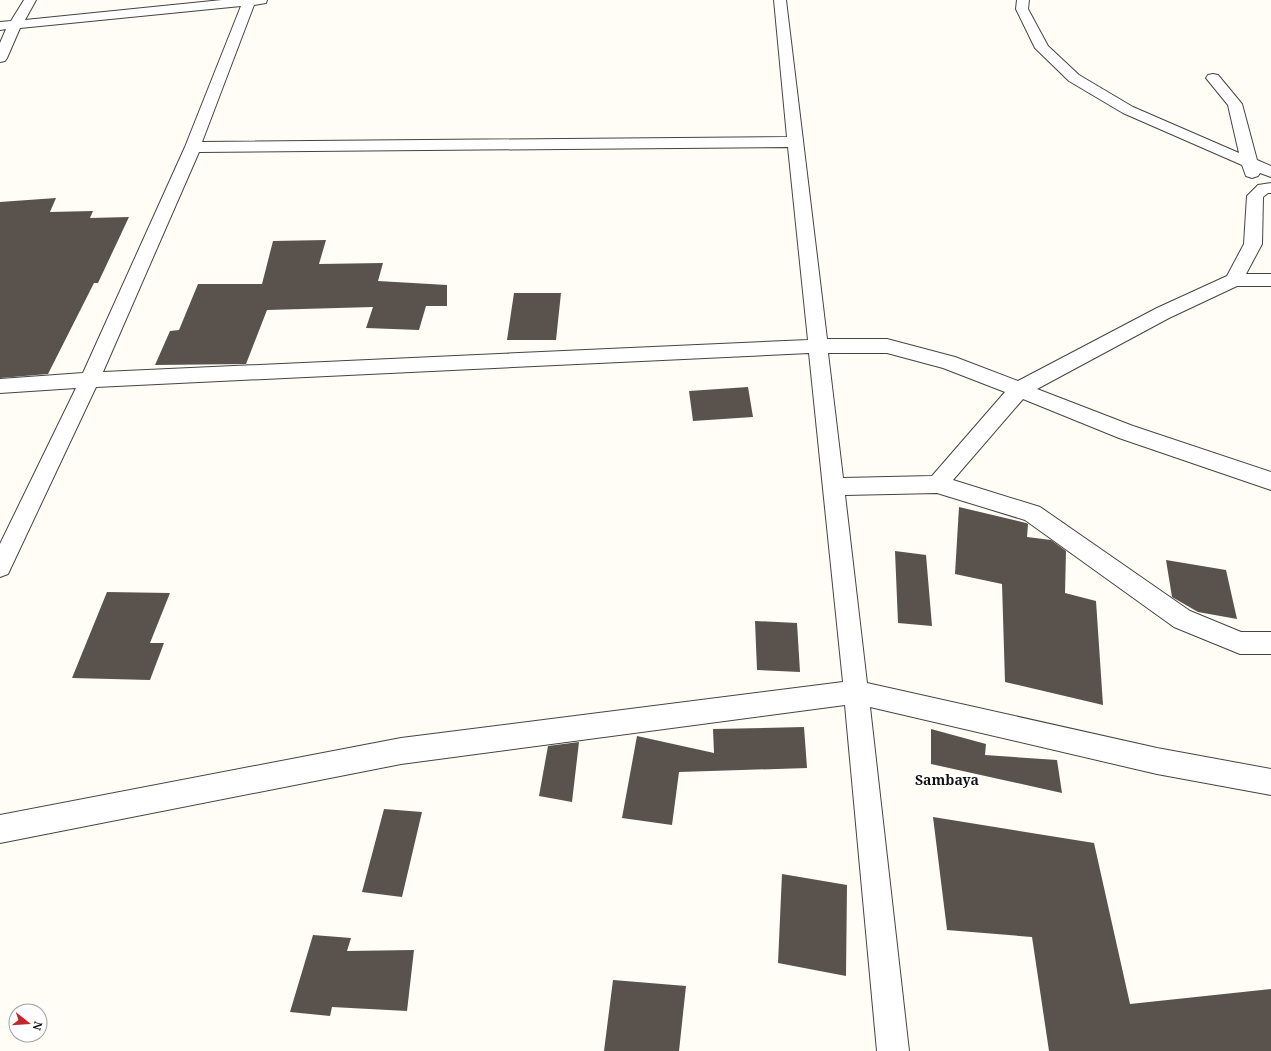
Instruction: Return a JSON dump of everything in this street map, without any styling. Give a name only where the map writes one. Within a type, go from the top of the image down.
[{"type":"street","points":[[0,58],[15,25],[30,0]]},
{"type":"street","points":[[0,26],[255,0],[193,147],[90,380],[0,567]]},
{"type":"street","points":[[780,0],[834,487],[893,1051]]},
{"type":"street","points":[[1023,0],[1022,9],[1042,48],[1074,78],[1128,110],[1271,172]]},
{"type":"street","points":[[1213,78],[1235,104],[1251,164],[1263,192],[1253,244],[1234,280]]},
{"type":"street","points":[[193,147],[796,142]]},
{"type":"street","points":[[937,484],[1020,389],[1163,313],[1234,280],[1271,280]]},
{"type":"street","points":[[0,386],[90,380],[818,346],[887,346],[948,362],[1020,389],[1126,432],[1271,481]]},
{"type":"street","points":[[834,487],[937,484],[1032,513],[1182,619],[1240,643],[1271,643]]},
{"type":"street","points":[[0,829],[401,751],[856,692],[1157,761],[1271,782]]},
{"type":"building","points":[[56,198],[50,212],[93,211],[90,218],[129,217],[98,283],[94,283],[48,374],[0,378],[0,202]]},
{"type":"building","points":[[326,240],[319,264],[383,263],[378,281],[447,285],[447,306],[426,306],[419,330],[366,328],[373,307],[267,310],[246,364],[155,365],[170,331],[179,330],[198,284],[262,284],[273,241]]},
{"type":"building","points":[[514,293],[561,293],[556,340],[507,340]]},
{"type":"building","points":[[748,387],[753,417],[693,421],[689,391]]},
{"type":"building","points":[[959,507],[1026,523],[1028,524],[1027,537],[1051,540],[1066,551],[1065,593],[1096,601],[1103,705],[1005,682],[1002,584],[955,574]]},
{"type":"building","points":[[895,551],[926,555],[932,626],[898,623]]},
{"type":"building","points":[[1166,560],[1226,570],[1237,619],[1198,612],[1172,597]]},
{"type":"building","points":[[107,592],[170,593],[150,643],[164,643],[150,680],[72,678]]},
{"type":"building","points":[[755,621],[797,623],[800,672],[757,670]]},
{"type":"building","points":[[804,727],[807,768],[679,772],[672,825],[622,818],[637,736],[714,753],[713,729]]},
{"type":"building","points":[[931,729],[986,744],[985,755],[1057,760],[1062,793],[931,764]]},
{"type":"building","points":[[579,742],[572,802],[539,796],[548,746]]},
{"type":"building","points":[[384,809],[422,812],[402,897],[362,892]]},
{"type":"building","points":[[933,817],[1094,843],[1130,1004],[1271,989],[1271,1051],[1049,1051],[1032,937],[947,930]]},
{"type":"building","points":[[782,874],[847,885],[846,976],[778,963]]},
{"type":"building","points":[[313,935],[351,938],[347,951],[414,950],[407,1011],[332,1007],[330,1016],[290,1012]]},
{"type":"building","points":[[613,980],[686,986],[679,1051],[604,1051]]},
{"type":"district","name":"Sambaya","points":[[947,780]]}]
